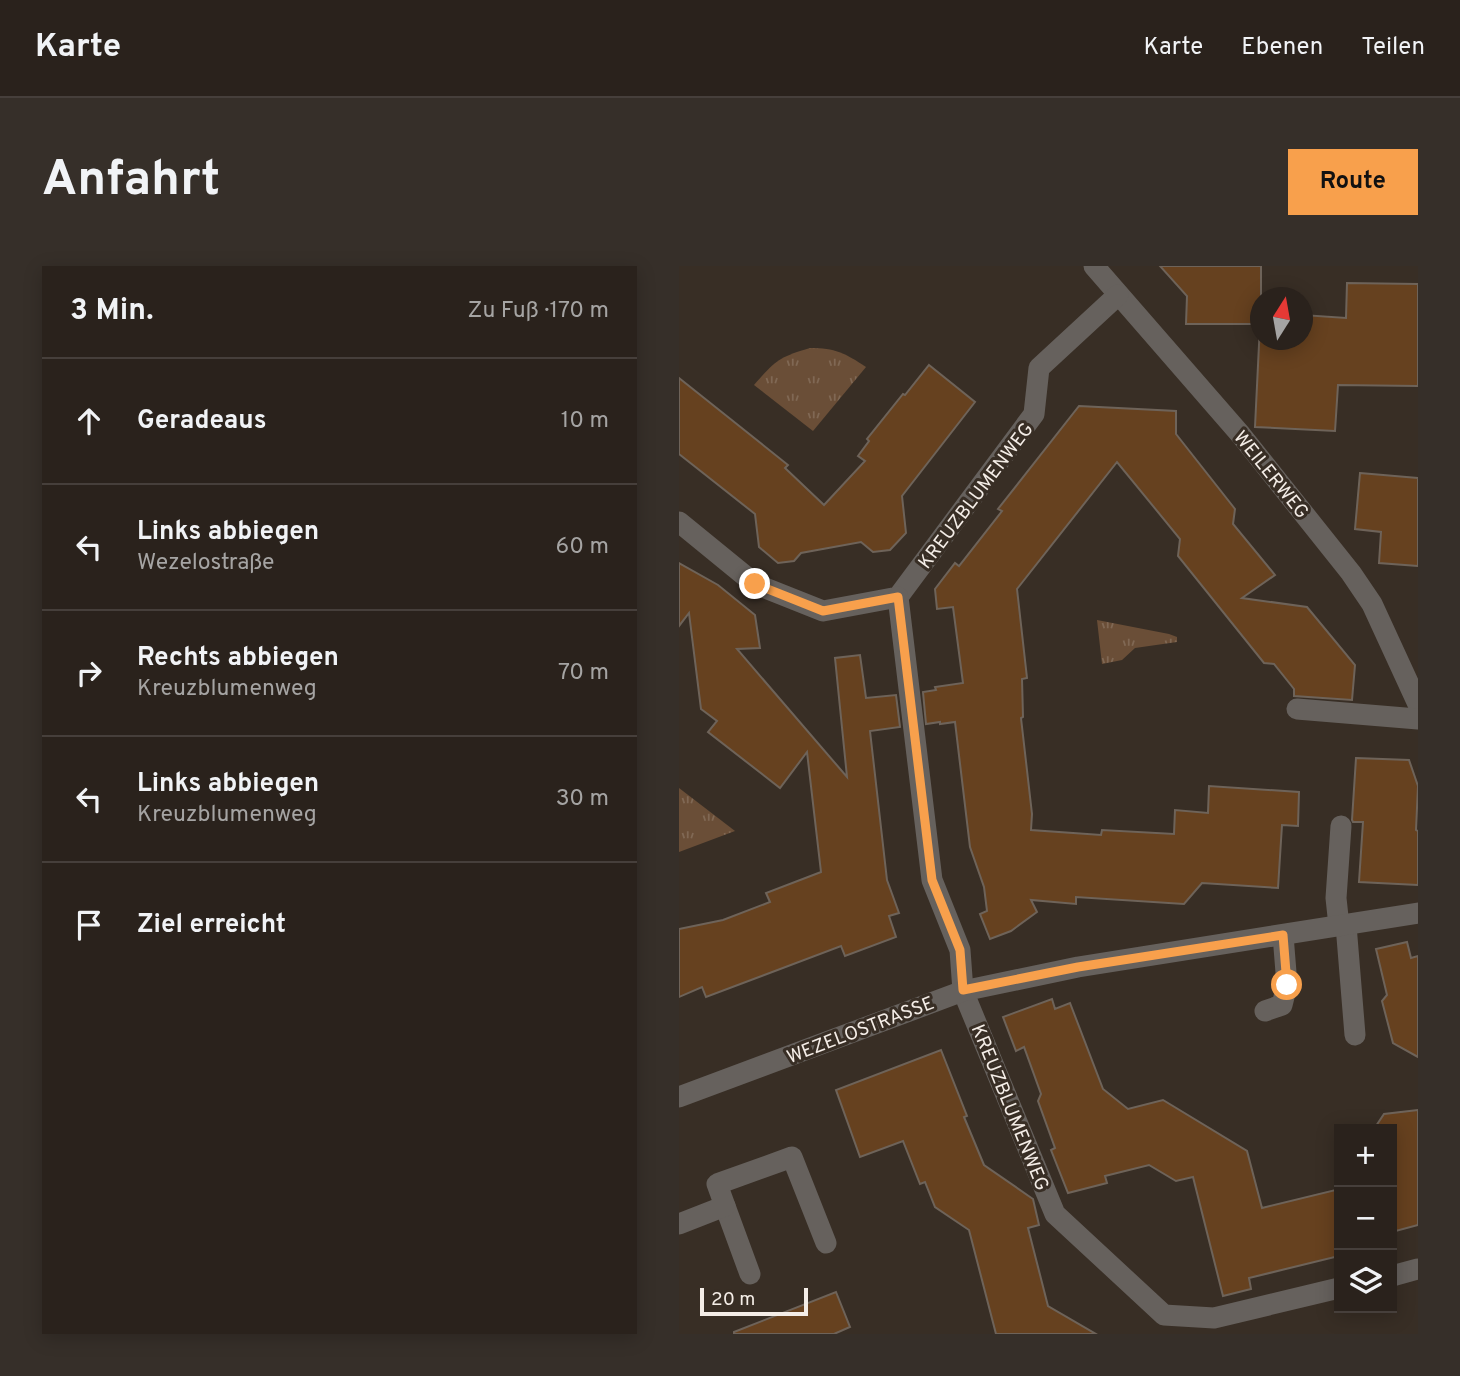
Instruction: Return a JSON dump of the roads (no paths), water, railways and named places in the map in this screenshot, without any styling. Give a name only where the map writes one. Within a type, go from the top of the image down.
[{"type":"street","name":"WEILERWEG","points":[[1094,266],[1241,435],[1351,573],[1387,633],[1418,704]]},
{"type":"street","name":"KREUZBLUMENWEG","points":[[1118,295],[1039,368],[1034,414],[898,597],[932,880],[960,950],[963,990],[1055,1214],[1164,1315],[1214,1318],[1334,1289]]},
{"type":"street","points":[[679,522],[755,584],[823,611],[898,597]]},
{"type":"street","points":[[1297,709],[1418,719]]},
{"type":"street","points":[[1342,825],[1336,898],[1343,925],[1355,1035]]},
{"type":"street","name":"WEZELOSTRASSE","points":[[679,1097],[963,990],[1078,967],[1418,913]]},
{"type":"street","points":[[1265,1011],[1282,1005],[1287,985],[1283,935]]},
{"type":"street","points":[[750,1274],[717,1184],[793,1157],[826,1243]]},
{"type":"street","points":[[679,1224],[725,1206]]},
{"type":"street","points":[[1397,1275],[1418,1269]]}]
